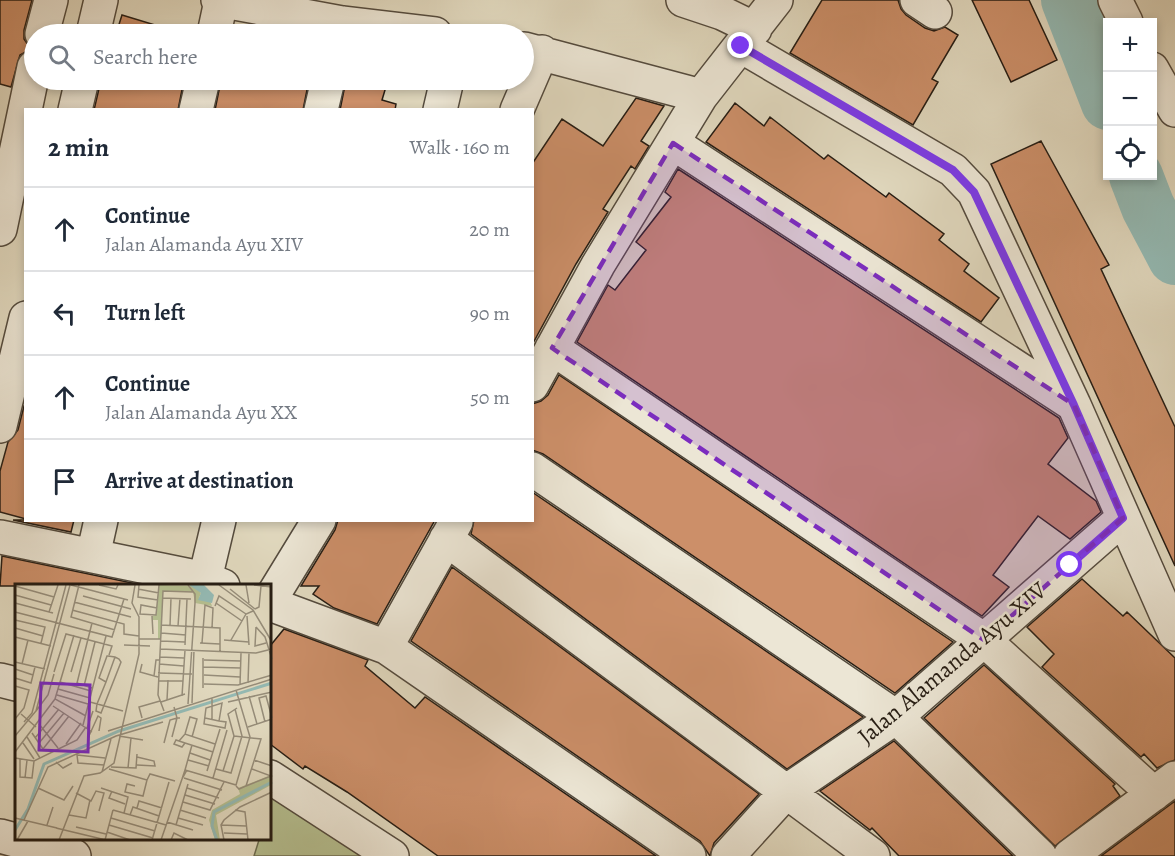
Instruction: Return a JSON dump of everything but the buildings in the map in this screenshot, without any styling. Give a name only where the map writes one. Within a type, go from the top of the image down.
[{"type":"street","points":[[45,24],[51,0]]},
{"type":"street","points":[[95,24],[101,0]]},
{"type":"street","points":[[216,24],[220,0],[319,24]]},
{"type":"street","points":[[683,0],[722,13],[748,37],[953,170],[974,192],[1074,405],[1175,634]]},
{"type":"street","points":[[534,381],[598,265],[702,96],[776,0]]},
{"type":"street","points":[[1115,0],[1124,18]]},
{"type":"street","points":[[534,52],[702,96]]},
{"type":"street","points":[[1154,72],[1175,110]]},
{"type":"street","points":[[0,229],[13,99],[24,82]]},
{"type":"street","points":[[75,108],[80,90]]},
{"type":"street","points":[[196,108],[201,90]]},
{"type":"street","points":[[321,108],[326,90]]},
{"type":"street","points":[[440,108],[445,90]]},
{"type":"street","points":[[518,108],[522,90]]},
{"type":"street","points":[[673,142],[1074,405]]},
{"type":"street","points":[[0,426],[24,326]]},
{"type":"street","points":[[552,348],[984,640],[1164,786],[1070,856]]},
{"type":"street","points":[[534,470],[896,717],[1040,856]]},
{"type":"street","name":"Jalan Alamanda Ayu XIV","points":[[729,856],[787,791],[896,717],[1123,518]]},
{"type":"street","points":[[93,556],[101,522]]},
{"type":"street","points":[[0,537],[214,583],[219,522]]},
{"type":"street","points":[[272,599],[318,522]]},
{"type":"street","points":[[386,647],[452,530],[873,856]]},
{"type":"street","points":[[272,603],[386,647],[688,856]]},
{"type":"street","points":[[0,680],[15,684]]},
{"type":"street","points":[[272,778],[392,856]]},
{"type":"street","points":[[0,836],[15,840]]},
{"type":"street","points":[[18,841],[74,856]]},
{"type":"highlighted area","points":[[673,143],[1074,405],[1123,518],[984,640],[552,348]]},
{"type":"green space","points":[[275,780],[392,856],[254,856],[259,841],[272,841],[272,791]]},
{"type":"waterway","points":[[1068,0],[1103,90]]},
{"type":"waterway","points":[[1138,180],[1148,207],[1175,258]]},
{"type":"route","points":[[741,46],[953,170],[974,192],[1074,405],[1123,518],[1070,565]]}]
